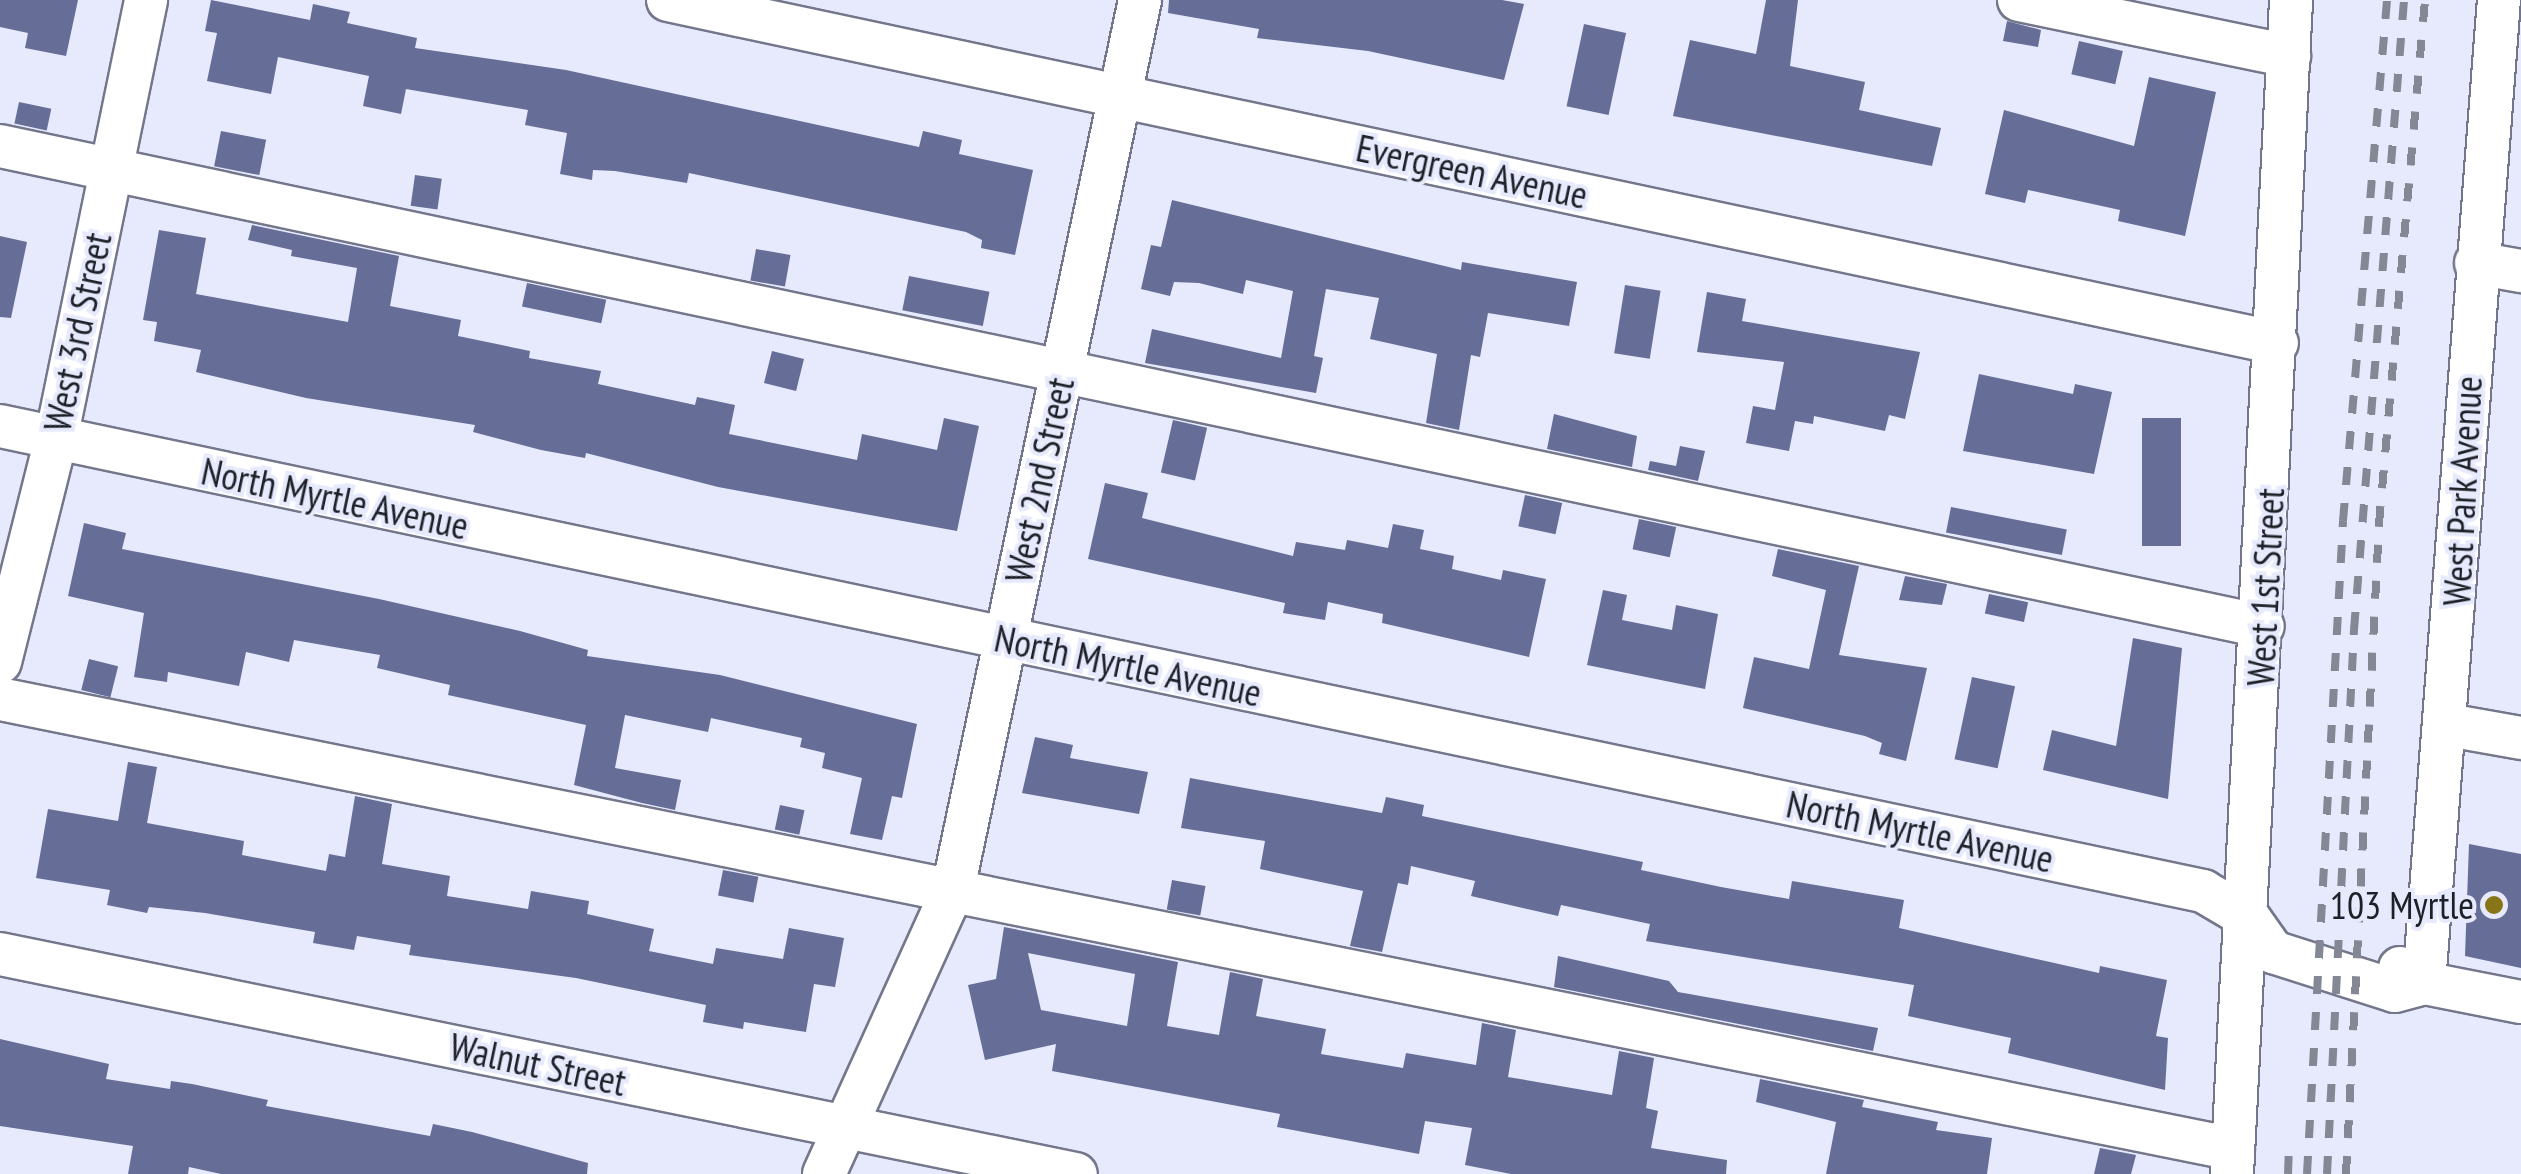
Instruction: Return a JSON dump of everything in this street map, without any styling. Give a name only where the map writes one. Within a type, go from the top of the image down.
[{"type":"street","name":"West 3rd Street","points":[[0,662],[56,438],[146,0]]},
{"type":"street","name":"Evergreen Avenue","points":[[668,0],[2276,343]]},
{"type":"street","name":"West 2nd Street","points":[[824,1174],[953,889],[1140,0]]},
{"type":"street","points":[[2020,0],[2288,56]]},
{"type":"street","name":"West 1st Street","points":[[2232,1162],[2249,918],[2291,0]]},
{"type":"street","name":"West Park Avenue","points":[[2424,982],[2448,725],[2476,263],[2508,48],[2499,0]]},
{"type":"street","points":[[0,146],[2263,626]]},
{"type":"street","points":[[2476,263],[2521,271]]},
{"type":"street","name":"North Myrtle Avenue","points":[[0,426],[2203,890],[2249,918],[2396,965],[2424,982],[2521,1002]]},
{"type":"street","points":[[0,698],[953,889],[2232,1162]]},
{"type":"street","points":[[2448,725],[2521,738]]},
{"type":"street","name":"Walnut Street","points":[[0,954],[1076,1174]]},
{"type":"building","points":[[0,0],[78,0],[66,56],[25,48],[28,33],[0,27]]},
{"type":"building","points":[[211,0],[310,20],[313,4],[350,12],[347,23],[417,38],[415,48],[566,70],[919,147],[923,131],[962,140],[959,154],[1033,170],[1015,255],[981,248],[982,240],[966,232],[689,173],[687,183],[615,171],[593,170],[592,180],[560,174],[567,133],[525,125],[528,110],[406,89],[401,114],[363,106],[369,76],[278,57],[271,94],[207,81],[217,33],[205,31]]},
{"type":"building","points":[[1169,0],[1502,0],[1524,4],[1504,80],[1368,51],[1257,38],[1259,29],[1168,13]]},
{"type":"building","points":[[1766,0],[1798,0],[1790,66],[1865,82],[1859,110],[1941,128],[1932,166],[1673,116],[1690,40],[1756,54]]},
{"type":"building","points":[[2007,21],[2041,30],[2038,47],[2003,41]]},
{"type":"building","points":[[1584,24],[1626,33],[1609,115],[1567,106]]},
{"type":"building","points":[[2079,41],[2123,51],[2115,84],[2071,74]]},
{"type":"building","points":[[2149,77],[2216,92],[2185,236],[2118,221],[2120,210],[2028,190],[2025,203],[1985,194],[2004,110],[2134,146]]},
{"type":"building","points":[[19,102],[51,109],[47,130],[14,124]]},
{"type":"building","points":[[221,131],[266,140],[259,175],[214,166]]},
{"type":"building","points":[[415,175],[442,179],[437,209],[411,206]]},
{"type":"building","points":[[1172,200],[1461,270],[1462,262],[1577,282],[1569,326],[1488,313],[1480,357],[1471,355],[1459,430],[1426,423],[1437,354],[1370,339],[1379,298],[1326,289],[1314,356],[1323,358],[1316,393],[1145,363],[1152,329],[1281,358],[1293,291],[1246,280],[1243,294],[1199,283],[1174,282],[1170,296],[1141,289],[1151,245],[1161,247]]},
{"type":"building","points":[[252,225],[399,256],[390,306],[461,320],[458,336],[530,351],[529,358],[601,371],[598,384],[695,405],[697,397],[735,405],[729,434],[857,460],[862,434],[937,450],[944,418],[979,426],[957,531],[718,487],[586,453],[585,458],[541,450],[473,432],[475,425],[306,398],[196,372],[201,350],[154,341],[157,322],[143,320],[159,230],[206,238],[196,294],[348,322],[357,268],[291,256],[292,250],[248,240]]},
{"type":"building","points":[[0,236],[27,242],[11,318],[0,317]]},
{"type":"building","points":[[756,249],[790,255],[785,287],[750,281]]},
{"type":"building","points":[[909,276],[989,292],[983,326],[902,310]]},
{"type":"building","points":[[527,283],[606,300],[601,323],[522,306]]},
{"type":"building","points":[[1625,285],[1661,291],[1650,359],[1614,353]]},
{"type":"building","points":[[1707,292],[1746,299],[1742,321],[1920,352],[1905,419],[1889,415],[1885,431],[1814,416],[1813,424],[1795,421],[1789,451],[1746,443],[1753,406],[1775,410],[1784,362],[1697,352]]},
{"type":"building","points":[[772,351],[804,359],[796,391],[764,383]]},
{"type":"building","points":[[1979,374],[2073,394],[2075,384],[2112,392],[2094,474],[1963,451]]},
{"type":"building","points":[[1554,414],[1637,436],[1632,467],[1547,449]]},
{"type":"building","points":[[2142,418],[2181,418],[2181,546],[2142,546]]},
{"type":"building","points":[[1173,420],[1207,428],[1195,480],[1161,473]]},
{"type":"building","points":[[1680,446],[1705,451],[1698,481],[1648,470],[1650,461],[1676,466]]},
{"type":"building","points":[[1105,483],[1148,493],[1142,518],[1293,556],[1296,542],[1345,550],[1347,540],[1388,548],[1393,524],[1424,530],[1420,549],[1454,556],[1452,569],[1501,580],[1503,570],[1546,579],[1529,657],[1382,623],[1383,614],[1328,602],[1325,620],[1283,613],[1285,603],[1088,559]]},
{"type":"building","points":[[1525,495],[1562,503],[1556,534],[1518,526]]},
{"type":"building","points":[[1951,507],[2067,530],[2062,555],[1946,533]]},
{"type":"building","points":[[1639,519],[1676,527],[1670,557],[1633,549]]},
{"type":"building","points":[[84,523],[126,533],[122,549],[379,599],[520,631],[588,650],[587,656],[720,675],[917,724],[902,798],[892,796],[882,840],[850,834],[862,778],[822,768],[825,753],[800,747],[802,738],[711,718],[708,732],[625,715],[615,768],[681,780],[675,810],[642,803],[574,785],[586,725],[448,695],[450,685],[377,668],[380,655],[294,640],[289,662],[246,652],[239,686],[168,672],[167,682],[134,677],[144,613],[68,596]]},
{"type":"building","points":[[1778,549],[1859,566],[1839,655],[1927,668],[1906,761],[1879,754],[1882,743],[1865,736],[1743,708],[1754,657],[1809,669],[1826,590],[1772,576]]},
{"type":"building","points":[[1905,576],[1947,584],[1942,605],[1899,600]]},
{"type":"building","points":[[1603,590],[1627,595],[1622,620],[1672,630],[1676,605],[1718,614],[1705,689],[1587,665]]},
{"type":"building","points":[[1989,594],[2028,602],[2024,622],[1985,614]]},
{"type":"building","points":[[2133,638],[2182,648],[2168,799],[2043,770],[2052,730],[2116,746]]},
{"type":"building","points":[[89,659],[118,666],[110,697],[81,690]]},
{"type":"building","points":[[1972,677],[2015,686],[1998,768],[1955,759]]},
{"type":"building","points":[[1035,737],[1073,745],[1070,758],[1148,772],[1139,814],[1022,793]]},
{"type":"building","points":[[128,762],[157,767],[147,823],[244,841],[242,855],[326,871],[329,854],[345,857],[355,796],[392,804],[382,864],[450,876],[447,896],[528,909],[531,891],[589,901],[587,914],[654,929],[649,951],[713,964],[716,948],[783,959],[789,928],[844,938],[835,987],[814,984],[806,1032],[744,1022],[743,1029],[703,1022],[706,1005],[576,978],[409,955],[411,945],[357,936],[354,950],[313,943],[315,932],[205,913],[149,907],[147,913],[107,905],[110,890],[36,878],[48,809],[118,821]]},
{"type":"building","points":[[1190,778],[1382,813],[1386,797],[1424,805],[1422,816],[1643,862],[1641,870],[1789,899],[1792,881],[1904,900],[1899,928],[2099,973],[2100,966],[2167,980],[2156,1036],[2168,1038],[2165,1090],[2008,1053],[2011,1038],[1908,1016],[1914,985],[1646,941],[1650,924],[1561,905],[1558,916],[1471,896],[1475,881],[1411,866],[1408,885],[1398,883],[1382,952],[1350,946],[1363,891],[1260,869],[1265,841],[1181,828]]},
{"type":"building","points":[[780,805],[804,810],[799,835],[775,829]]},
{"type":"building","name":"103 Myrtle","points":[[2469,844],[2521,854],[2521,968],[2465,956]]},
{"type":"building","points":[[723,870],[758,877],[753,902],[718,896]]},
{"type":"building","points":[[1172,880],[1205,886],[1200,915],[1167,910]]},
{"type":"building","points":[[1004,927],[1178,962],[1167,1026],[1219,1035],[1230,972],[1263,979],[1256,1016],[1326,1029],[1321,1054],[1403,1068],[1406,1053],[1476,1065],[1482,1023],[1516,1030],[1508,1077],[1612,1095],[1619,1051],[1654,1058],[1646,1108],[1658,1111],[1651,1148],[1727,1160],[1726,1174],[1511,1174],[1465,1165],[1472,1128],[1425,1121],[1419,1154],[1277,1127],[1280,1114],[1052,1071],[1056,1044],[985,1060],[968,985],[996,979]],"holes":[[[1028,953],[1135,974],[1127,1026],[1041,1010]]]},
{"type":"building","points":[[1558,956],[1669,981],[1678,992],[1878,1028],[1873,1051],[1554,987]]},
{"type":"building","points":[[0,1039],[109,1064],[106,1079],[170,1089],[171,1081],[192,1084],[268,1100],[266,1106],[430,1136],[433,1124],[588,1163],[587,1174],[221,1174],[189,1167],[188,1174],[128,1174],[133,1146],[0,1126]]},
{"type":"building","points":[[1760,1079],[1864,1100],[1862,1107],[1938,1122],[1936,1130],[1992,1138],[1987,1174],[1826,1174],[1836,1122],[1756,1102]]},
{"type":"building","points":[[2100,1148],[2136,1155],[2131,1174],[2094,1174]]},
{"type":"railway","points":[[2307,1174],[2343,521],[2387,0]]},
{"type":"railway","points":[[2327,1174],[2354,630],[2404,0]]},
{"type":"railway","points":[[2346,1174],[2379,524],[2425,0]]},
{"type":"railway","points":[[2288,1174],[2289,1150]]},
{"type":"place","name":"103 Myrtle","points":[[2494,905]]}]
